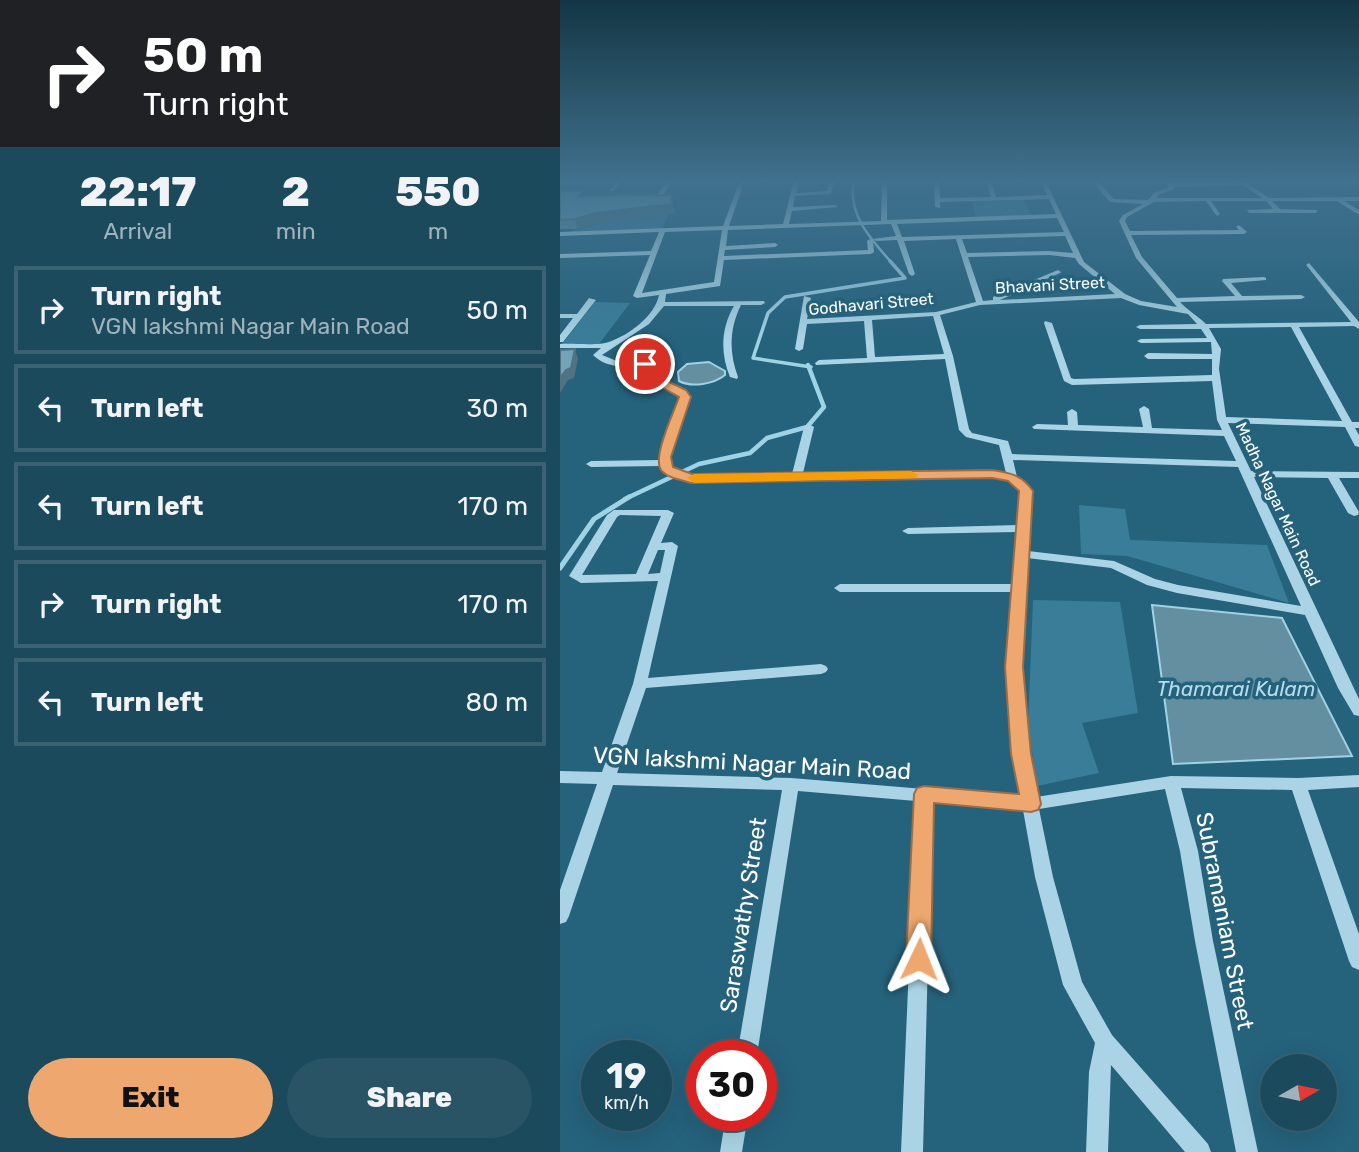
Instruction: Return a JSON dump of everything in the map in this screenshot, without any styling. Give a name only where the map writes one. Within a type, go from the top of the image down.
[{"type":"street","points":[[562,237],[627,234]]},
{"type":"street","points":[[637,296],[661,234]]},
{"type":"street","points":[[637,296],[710,287],[719,282],[725,234]]},
{"type":"street","points":[[898,234],[912,274]]},
{"type":"street","points":[[722,258],[871,252],[873,240],[900,238],[1068,234]]},
{"type":"street","name":"Madha Nagar Main Road","points":[[1068,234],[1081,263],[1122,296],[1139,303],[1189,312],[1204,326],[1213,340],[1217,349],[1216,378],[1222,419],[1310,612],[1352,687],[1359,712]]},
{"type":"street","points":[[1127,234],[1139,258],[1183,310]]},
{"type":"street","points":[[958,237],[985,302],[1058,272]]},
{"type":"street","points":[[723,248],[775,245]]},
{"type":"street","points":[[560,256],[653,253]]},
{"type":"street","points":[[965,255],[1028,253],[1079,256]]},
{"type":"street","points":[[1309,265],[1358,325]]},
{"type":"street","points":[[1240,298],[1226,281],[1264,279]]},
{"type":"street","points":[[660,292],[663,295],[662,304],[646,322],[606,345],[597,355],[601,360],[656,367],[660,382],[682,392],[685,397],[680,419],[664,457],[667,469],[674,473],[691,478],[992,474],[1012,478],[1020,482],[1026,491],[1014,667],[1020,739],[1044,877],[1073,985],[1105,1042],[1200,1152]]},
{"type":"street","name":"Bhavani Street","points":[[985,302],[1122,296]]},
{"type":"street","points":[[1173,300],[1301,297]]},
{"type":"street","points":[[803,323],[807,298]]},
{"type":"street","points":[[560,340],[592,300]]},
{"type":"street","name":"Godhavari Street","points":[[799,349],[803,323],[936,314],[985,302]]},
{"type":"street","points":[[734,377],[730,370],[727,331],[739,303]]},
{"type":"street","points":[[662,304],[761,303]]},
{"type":"street","points":[[936,314],[949,356],[964,430],[970,435],[1001,441],[1006,446],[1012,478]]},
{"type":"street","points":[[560,316],[579,316]]},
{"type":"street","points":[[867,319],[871,360]]},
{"type":"street","points":[[1048,323],[1067,379],[1072,382],[1216,378]]},
{"type":"street","points":[[1140,327],[1358,325]]},
{"type":"street","points":[[1294,326],[1359,444]]},
{"type":"street","points":[[1141,341],[1213,340]]},
{"type":"street","points":[[560,346],[606,345]]},
{"type":"street","points":[[819,363],[949,356]]},
{"type":"street","points":[[1148,356],[1216,356]]},
{"type":"street","points":[[1144,409],[1148,431]]},
{"type":"street","points":[[1072,412],[1073,428]]},
{"type":"street","points":[[1222,419],[1359,425]]},
{"type":"street","points":[[797,476],[809,427]]},
{"type":"street","points":[[1037,427],[1228,433]]},
{"type":"street","points":[[1008,457],[1359,475]]},
{"type":"street","points":[[590,464],[665,463]]},
{"type":"street","points":[[1331,474],[1354,513]]},
{"type":"street","points":[[640,578],[666,512],[618,512],[613,514],[575,576],[640,578],[664,577]]},
{"type":"street","points":[[908,531],[1023,528]]},
{"type":"street","points":[[560,916],[610,778],[640,684],[672,546],[654,547]]},
{"type":"street","points":[[1023,554],[1114,565],[1151,582],[1177,589],[1310,612]]},
{"type":"street","points":[[839,588],[1020,587]]},
{"type":"street","points":[[640,684],[821,670]]},
{"type":"street","name":"VGN lakshmi Nagar Main Road","points":[[560,777],[791,784],[1031,804],[1171,782],[1298,784],[1359,780]]},
{"type":"street","name":"Subramaniam Street","points":[[1171,782],[1189,851],[1204,941],[1247,1152]]},
{"type":"street","name":"Saraswathy Street","points":[[749,1040],[791,784]]},
{"type":"street","points":[[1298,784],[1359,961]]},
{"type":"street","points":[[912,1152],[924,794]]},
{"type":"street","points":[[1097,1152],[1099,1072],[1105,1042]]},
{"type":"street","points":[[731,1152],[734,1131]]},
{"type":"shaded area","points":[[595,302],[630,303],[599,344],[562,344]]},
{"type":"shaded area","points":[[1079,505],[1125,509],[1130,540],[1267,545],[1289,603],[1127,556],[1081,554]]},
{"type":"shaded area","points":[[1033,600],[1120,602],[1138,713],[1082,723],[1099,773],[1037,786],[1028,724]]},
{"type":"water","points":[[709,362],[725,371],[725,375],[703,384],[679,381],[678,372],[687,364]]},
{"type":"water","name":"Thamarai Kulam","points":[[1152,605],[1282,618],[1352,756],[1173,764]]},
{"type":"building","points":[[575,349],[571,368],[560,378],[560,350]]},
{"type":"waterway","points":[[868,234],[891,262]]},
{"type":"waterway","points":[[809,367],[753,358],[768,313],[785,297],[905,278],[890,261]]},
{"type":"waterway","points":[[628,497],[699,464],[750,453],[767,438],[807,427],[824,407],[809,367]]},
{"type":"waterway","points":[[560,568],[594,519],[628,497]]},
{"type":"slow traffic","points":[[694,478],[911,475]]},
{"type":"route","points":[[645,364],[656,367],[659,370],[660,382],[678,389],[685,397],[684,408],[664,457],[667,469],[674,473],[691,478],[992,474],[1020,482],[1026,491],[1014,667],[1021,754],[1031,804],[924,794],[919,959]]}]
